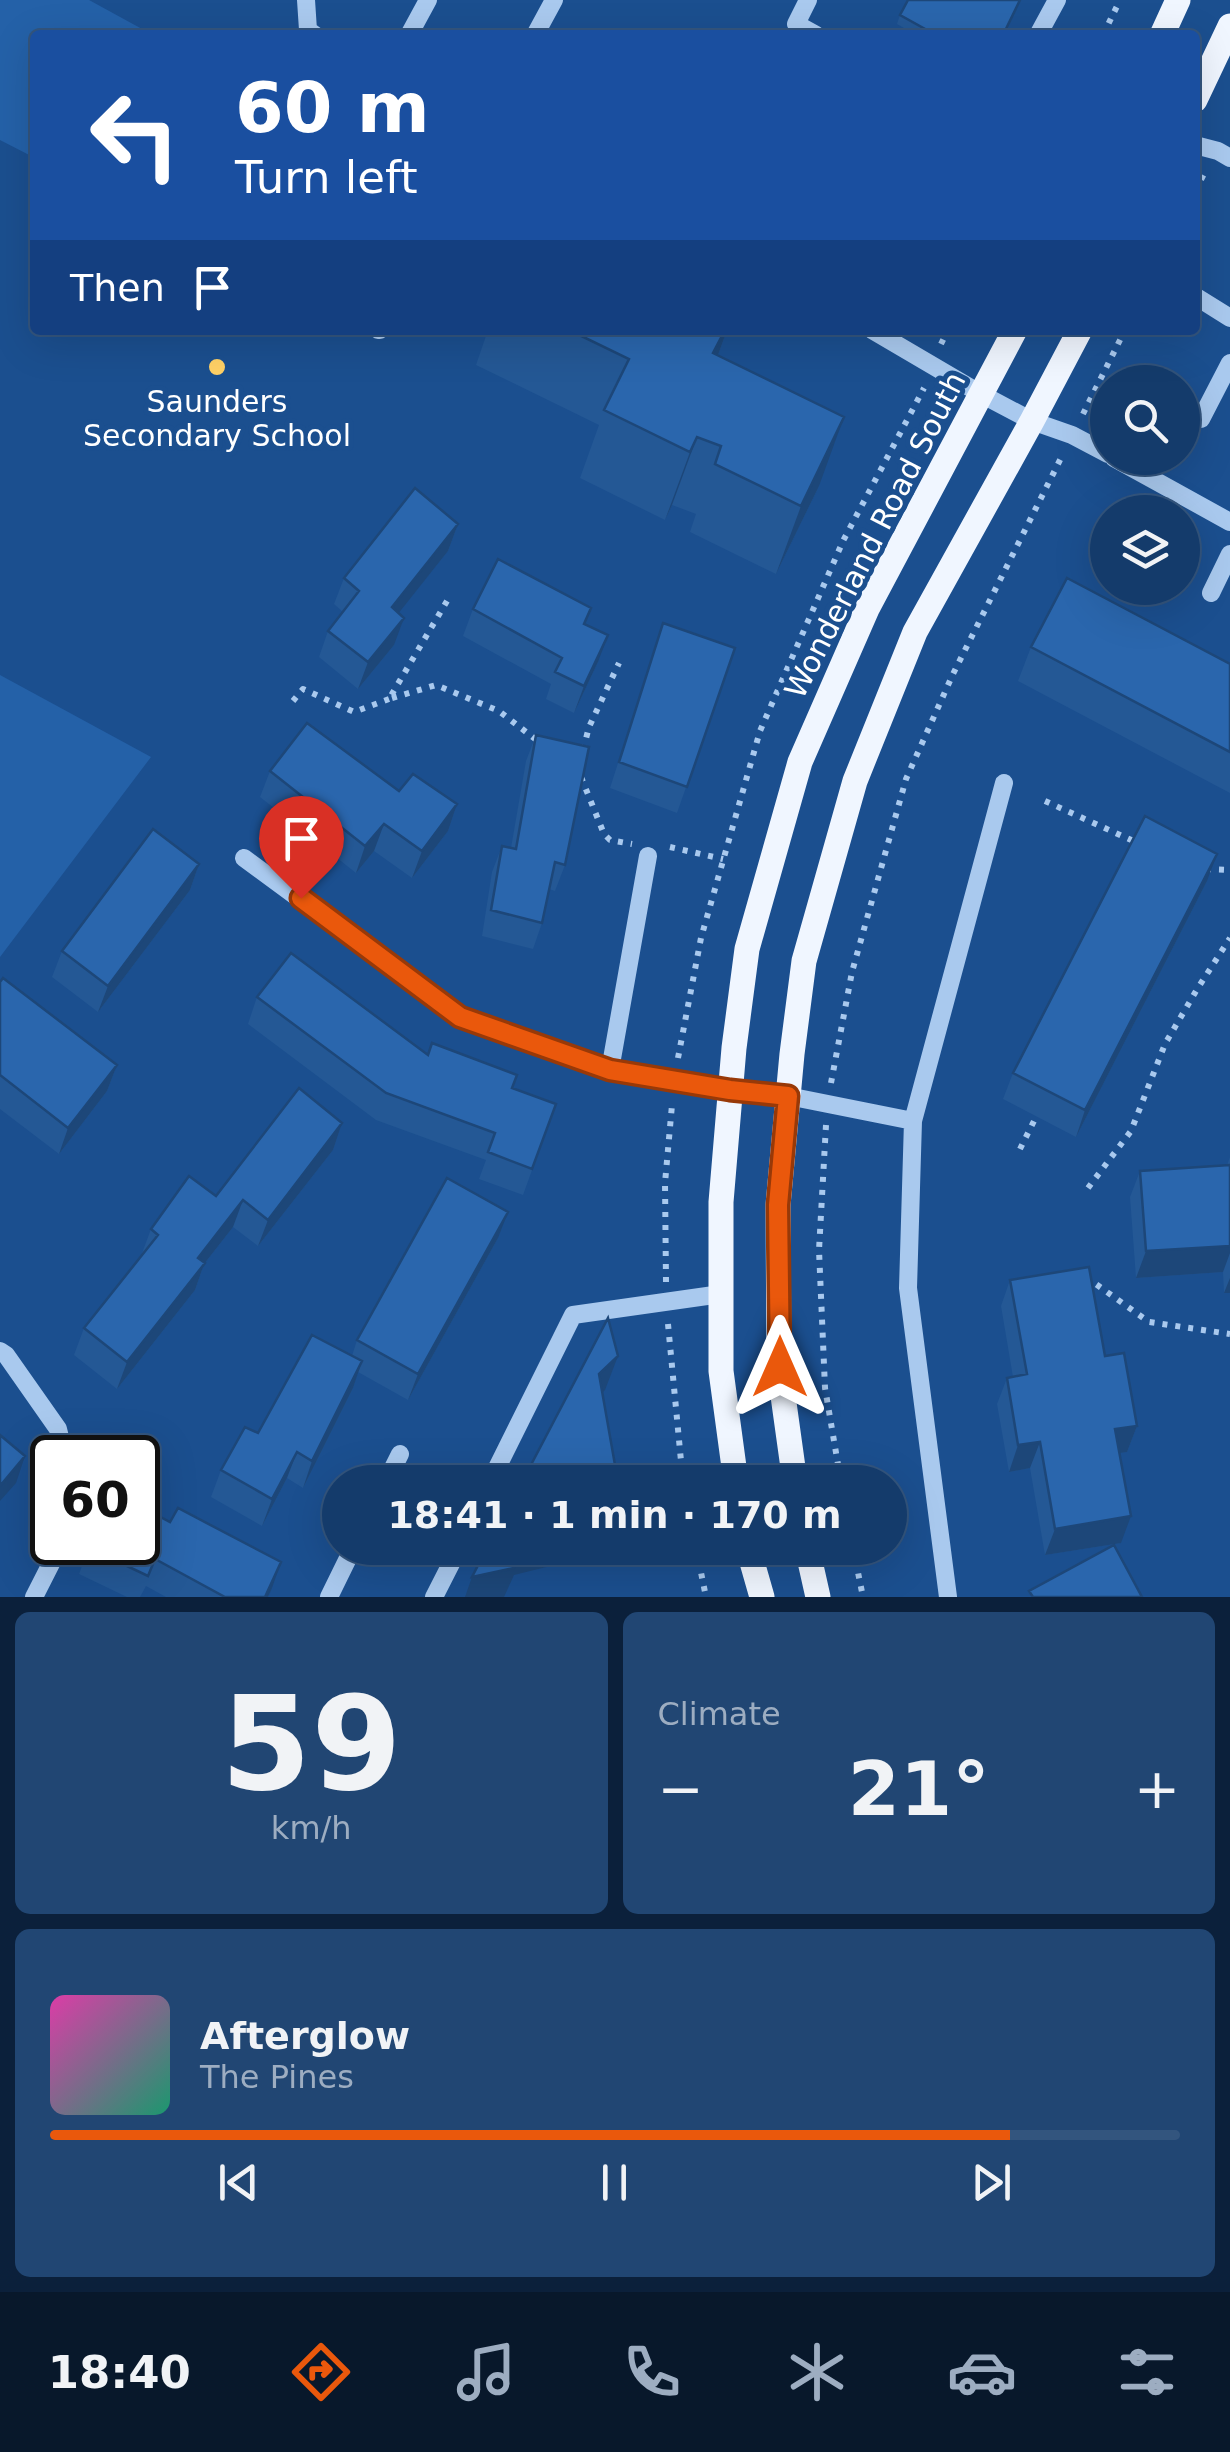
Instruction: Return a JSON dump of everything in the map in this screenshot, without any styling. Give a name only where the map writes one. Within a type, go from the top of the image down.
[{"type":"main road","points":[[1164,30],[1178,0]]},
{"type":"main road","points":[[1200,89],[1230,26]]},
{"type":"main road","name":"Wonderland Road South","points":[[734,1465],[721,1371],[720,1202],[747,950],[800,762],[867,610],[1011,335]]},
{"type":"main road","points":[[793,1465],[780,1367],[778,1205],[804,961],[855,781],[915,632],[1077,335]]},
{"type":"main road","points":[[753,1565],[762,1597]]},
{"type":"main road","points":[[810,1565],[818,1597]]},
{"type":"lane","points":[[306,0],[308,30]]},
{"type":"lane","points":[[412,30],[428,0]]},
{"type":"lane","points":[[538,30],[554,0]]},
{"type":"lane","points":[[807,30],[796,24],[808,0]]},
{"type":"lane","points":[[1041,30],[1057,0]]},
{"type":"lane","points":[[1200,146],[1230,158]]},
{"type":"lane","points":[[1200,299],[1230,318]]},
{"type":"lane","points":[[881,335],[1032,421],[1090,445]]},
{"type":"lane","points":[[1200,419],[1230,362]]},
{"type":"lane","points":[[1145,475],[1230,522]]},
{"type":"lane","points":[[1211,594],[1230,554]]},
{"type":"lane","points":[[948,1597],[908,1288],[914,1121],[1004,783]]},
{"type":"lane","points":[[610,1070],[648,856]]},
{"type":"lane","points":[[244,858],[460,1017],[610,1070],[788,1096],[914,1121]]},
{"type":"lane","points":[[498,1465],[573,1315],[721,1294]]},
{"type":"lane","points":[[0,1350],[60,1435]]},
{"type":"lane","points":[[394,1465],[400,1454]]},
{"type":"lane","points":[[34,1597],[50,1565]]},
{"type":"lane","points":[[329,1597],[345,1565]]},
{"type":"lane","points":[[434,1597],[450,1565]]},
{"type":"path","points":[[1105,30],[1120,0]]},
{"type":"path","points":[[1200,181],[1207,168]]},
{"type":"path","points":[[838,1465],[824,1388],[819,1250],[827,1104],[852,972],[906,779],[952,674],[1122,335]]},
{"type":"path","points":[[681,1465],[666,1302],[665,1183],[674,1080],[701,938],[760,731],[843,541],[924,387]]},
{"type":"path","points":[[389,700],[448,601]]},
{"type":"path","points":[[581,759],[589,727],[619,663]]},
{"type":"path","points":[[293,701],[303,689],[354,712],[436,685],[499,711],[553,752]]},
{"type":"path","points":[[580,773],[604,834],[610,840],[629,842],[648,856],[660,844],[722,860]]},
{"type":"path","points":[[1045,801],[1155,852]]},
{"type":"path","points":[[1203,869],[1230,870]]},
{"type":"path","points":[[1088,1188],[1131,1130],[1165,1044],[1230,938]]},
{"type":"path","points":[[1020,1149],[1036,1117]]},
{"type":"path","points":[[1077,1270],[1149,1322],[1230,1334]]},
{"type":"path","points":[[699,1565],[706,1597]]},
{"type":"path","points":[[857,1565],[864,1597]]},
{"type":"shaded area","points":[[0,0],[89,0],[144,30],[30,30],[30,155],[0,140]]},
{"type":"shaded area","points":[[0,675],[151,757],[0,957]]},
{"type":"building","points":[[908,0],[1020,0],[1005,30],[927,30],[900,15]]},
{"type":"building","points":[[579,335],[722,335],[713,353],[844,417],[801,506],[715,464],[721,446],[697,437],[690,452],[604,410],[629,359]]},
{"type":"building","points":[[415,488],[458,524],[392,607],[404,618],[368,662],[328,631],[359,591],[344,578]]},
{"type":"building","points":[[498,559],[591,608],[584,624],[608,635],[584,686],[555,672],[562,658],[473,609]]},
{"type":"building","points":[[1067,578],[1090,590],[1090,605],[1118,605],[1230,664],[1230,752],[1031,647]]},
{"type":"building","points":[[663,623],[735,648],[687,787],[619,762]]},
{"type":"building","points":[[307,723],[399,791],[413,774],[457,804],[422,851],[384,824],[365,846],[270,771]]},
{"type":"building","points":[[536,735],[589,747],[565,865],[555,862],[542,923],[491,910],[502,846],[516,849]]},
{"type":"building","points":[[1145,816],[1217,854],[1085,1110],[1013,1073]]},
{"type":"building","points":[[153,829],[199,864],[108,986],[62,951]]},
{"type":"building","points":[[291,953],[428,1055],[432,1043],[517,1075],[512,1088],[556,1104],[532,1169],[488,1152],[495,1133],[386,1093],[257,997]]},
{"type":"building","points":[[3,978],[117,1065],[68,1128],[0,1075]]},
{"type":"building","points":[[299,1088],[342,1123],[268,1220],[243,1200],[198,1258],[205,1263],[127,1362],[84,1328],[158,1235],[151,1229],[189,1176],[216,1196]]},
{"type":"building","points":[[1230,1165],[1230,1246],[1146,1251],[1140,1171]]},
{"type":"building","points":[[447,1178],[508,1212],[418,1374],[357,1340]]},
{"type":"building","points":[[1089,1267],[1105,1356],[1124,1353],[1137,1426],[1115,1429],[1131,1516],[1055,1529],[1040,1442],[1018,1445],[1007,1378],[1027,1374],[1010,1280]]},
{"type":"building","points":[[608,1318],[618,1356],[599,1374],[615,1465],[531,1465]]},
{"type":"building","points":[[312,1335],[362,1361],[312,1461],[297,1452],[272,1499],[221,1470],[245,1427],[258,1433]]},
{"type":"building","points":[[0,1435],[25,1456],[0,1486]]},
{"type":"building","points":[[178,1508],[281,1562],[265,1597],[225,1597],[160,1562],[160,1517],[170,1522]]},
{"type":"building","points":[[1114,1545],[1142,1597],[1033,1597],[1029,1591]]},
{"type":"building","points":[[125,1565],[153,1565],[148,1576]]},
{"type":"building","points":[[478,1565],[515,1565],[514,1568],[472,1577]]},
{"type":"place","name":"Saunders Secondary School","points":[[217,367]]},
{"type":"route","points":[[301,898],[460,1017],[610,1070],[788,1096],[778,1205],[780,1367]]}]
